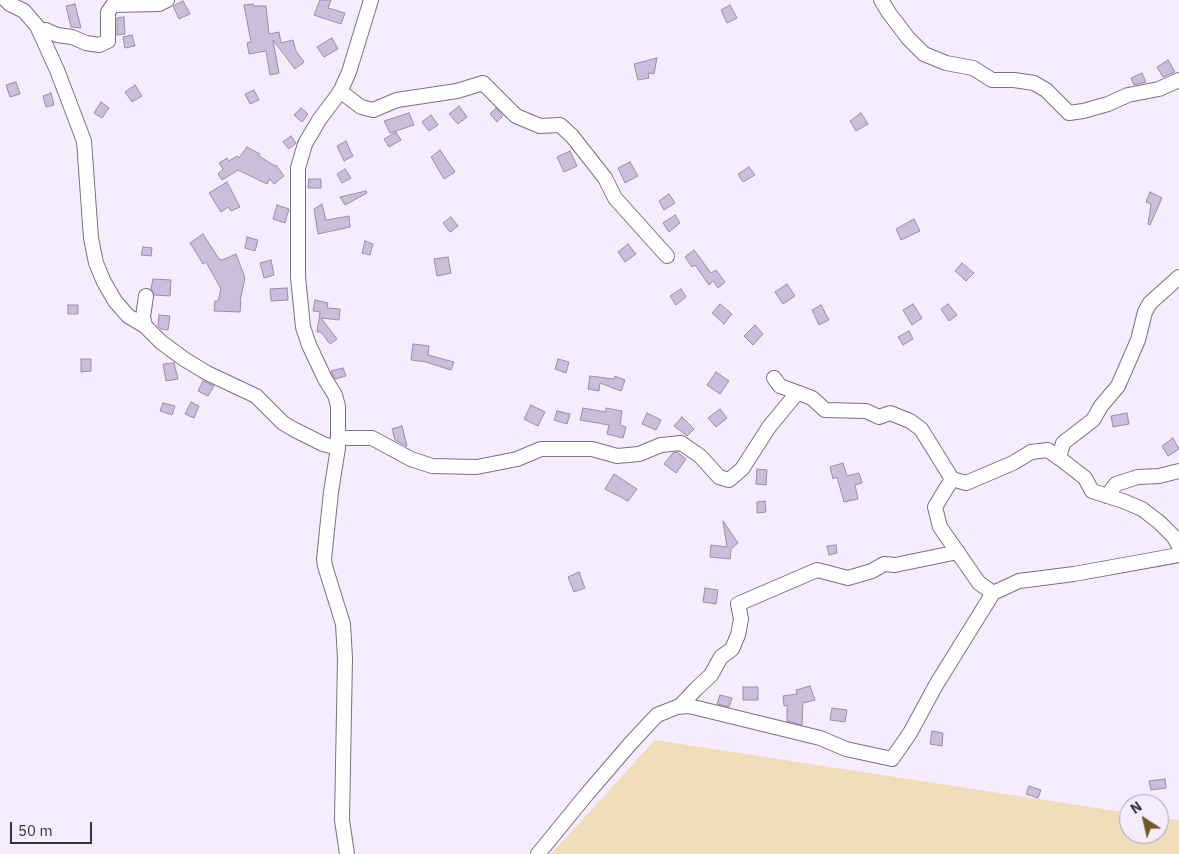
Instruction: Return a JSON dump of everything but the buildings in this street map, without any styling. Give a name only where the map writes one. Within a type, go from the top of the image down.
[{"type":"street","points":[[6,0],[24,11],[37,26],[57,70],[84,141],[90,229],[96,263],[114,301],[128,316],[145,326],[161,342],[195,366],[220,380],[256,396],[283,423],[293,430],[323,444],[372,438],[411,459],[432,466],[477,467],[517,459],[541,449],[592,449],[617,456],[638,454],[661,445],[681,443],[700,456],[719,477],[729,480],[742,469],[769,427],[797,393]]},
{"type":"street","points":[[40,33],[46,30],[57,35],[72,37],[86,43],[99,45],[108,41],[108,12],[113,5],[159,4],[167,0]]},
{"type":"street","points":[[347,854],[342,820],[345,658],[343,624],[324,559],[338,443],[338,406],[335,395],[309,345],[303,327],[298,277],[298,168],[305,144],[319,120],[340,91],[350,72],[371,0]]},
{"type":"street","points":[[881,0],[903,32],[924,54],[946,63],[973,68],[992,80],[1034,82],[1046,90],[1069,114],[1108,104],[1128,96],[1159,89],[1179,80]]},
{"type":"street","points":[[340,91],[362,107],[373,110],[397,100],[458,91],[483,83],[516,116],[540,126],[560,125],[572,136],[605,178],[615,198],[666,256]]},
{"type":"street","points":[[1058,458],[1063,443],[1093,420],[1101,406],[1118,386],[1138,340],[1145,312],[1150,303],[1179,277]]},
{"type":"street","points":[[145,326],[143,317],[146,296]]},
{"type":"street","points":[[774,378],[780,386],[812,398],[825,410],[866,411],[879,417],[890,413],[910,421],[921,429],[952,479],[966,483],[1013,463],[1030,452],[1048,450],[1085,478],[1092,491],[1123,500],[1142,509],[1159,522],[1174,537],[1179,546]]},
{"type":"street","points":[[1107,496],[1116,484],[1138,477],[1159,476],[1179,471]]},
{"type":"street","points":[[952,479],[935,507],[940,527],[979,583],[993,592]]},
{"type":"street","points":[[680,706],[712,675],[721,657],[732,649],[738,635],[741,619],[738,604],[817,570],[848,578],[872,571],[884,564],[895,565],[958,552]]},
{"type":"street","points":[[538,854],[619,756],[657,715],[680,706],[689,706],[820,738],[846,750],[892,759],[910,733],[936,685],[993,592],[1020,581],[1074,574],[1179,555]]},
{"type":"shaded area","points":[[655,740],[1119,811],[1119,844],[1169,844],[1169,818],[1179,820],[1179,854],[551,854]]}]
